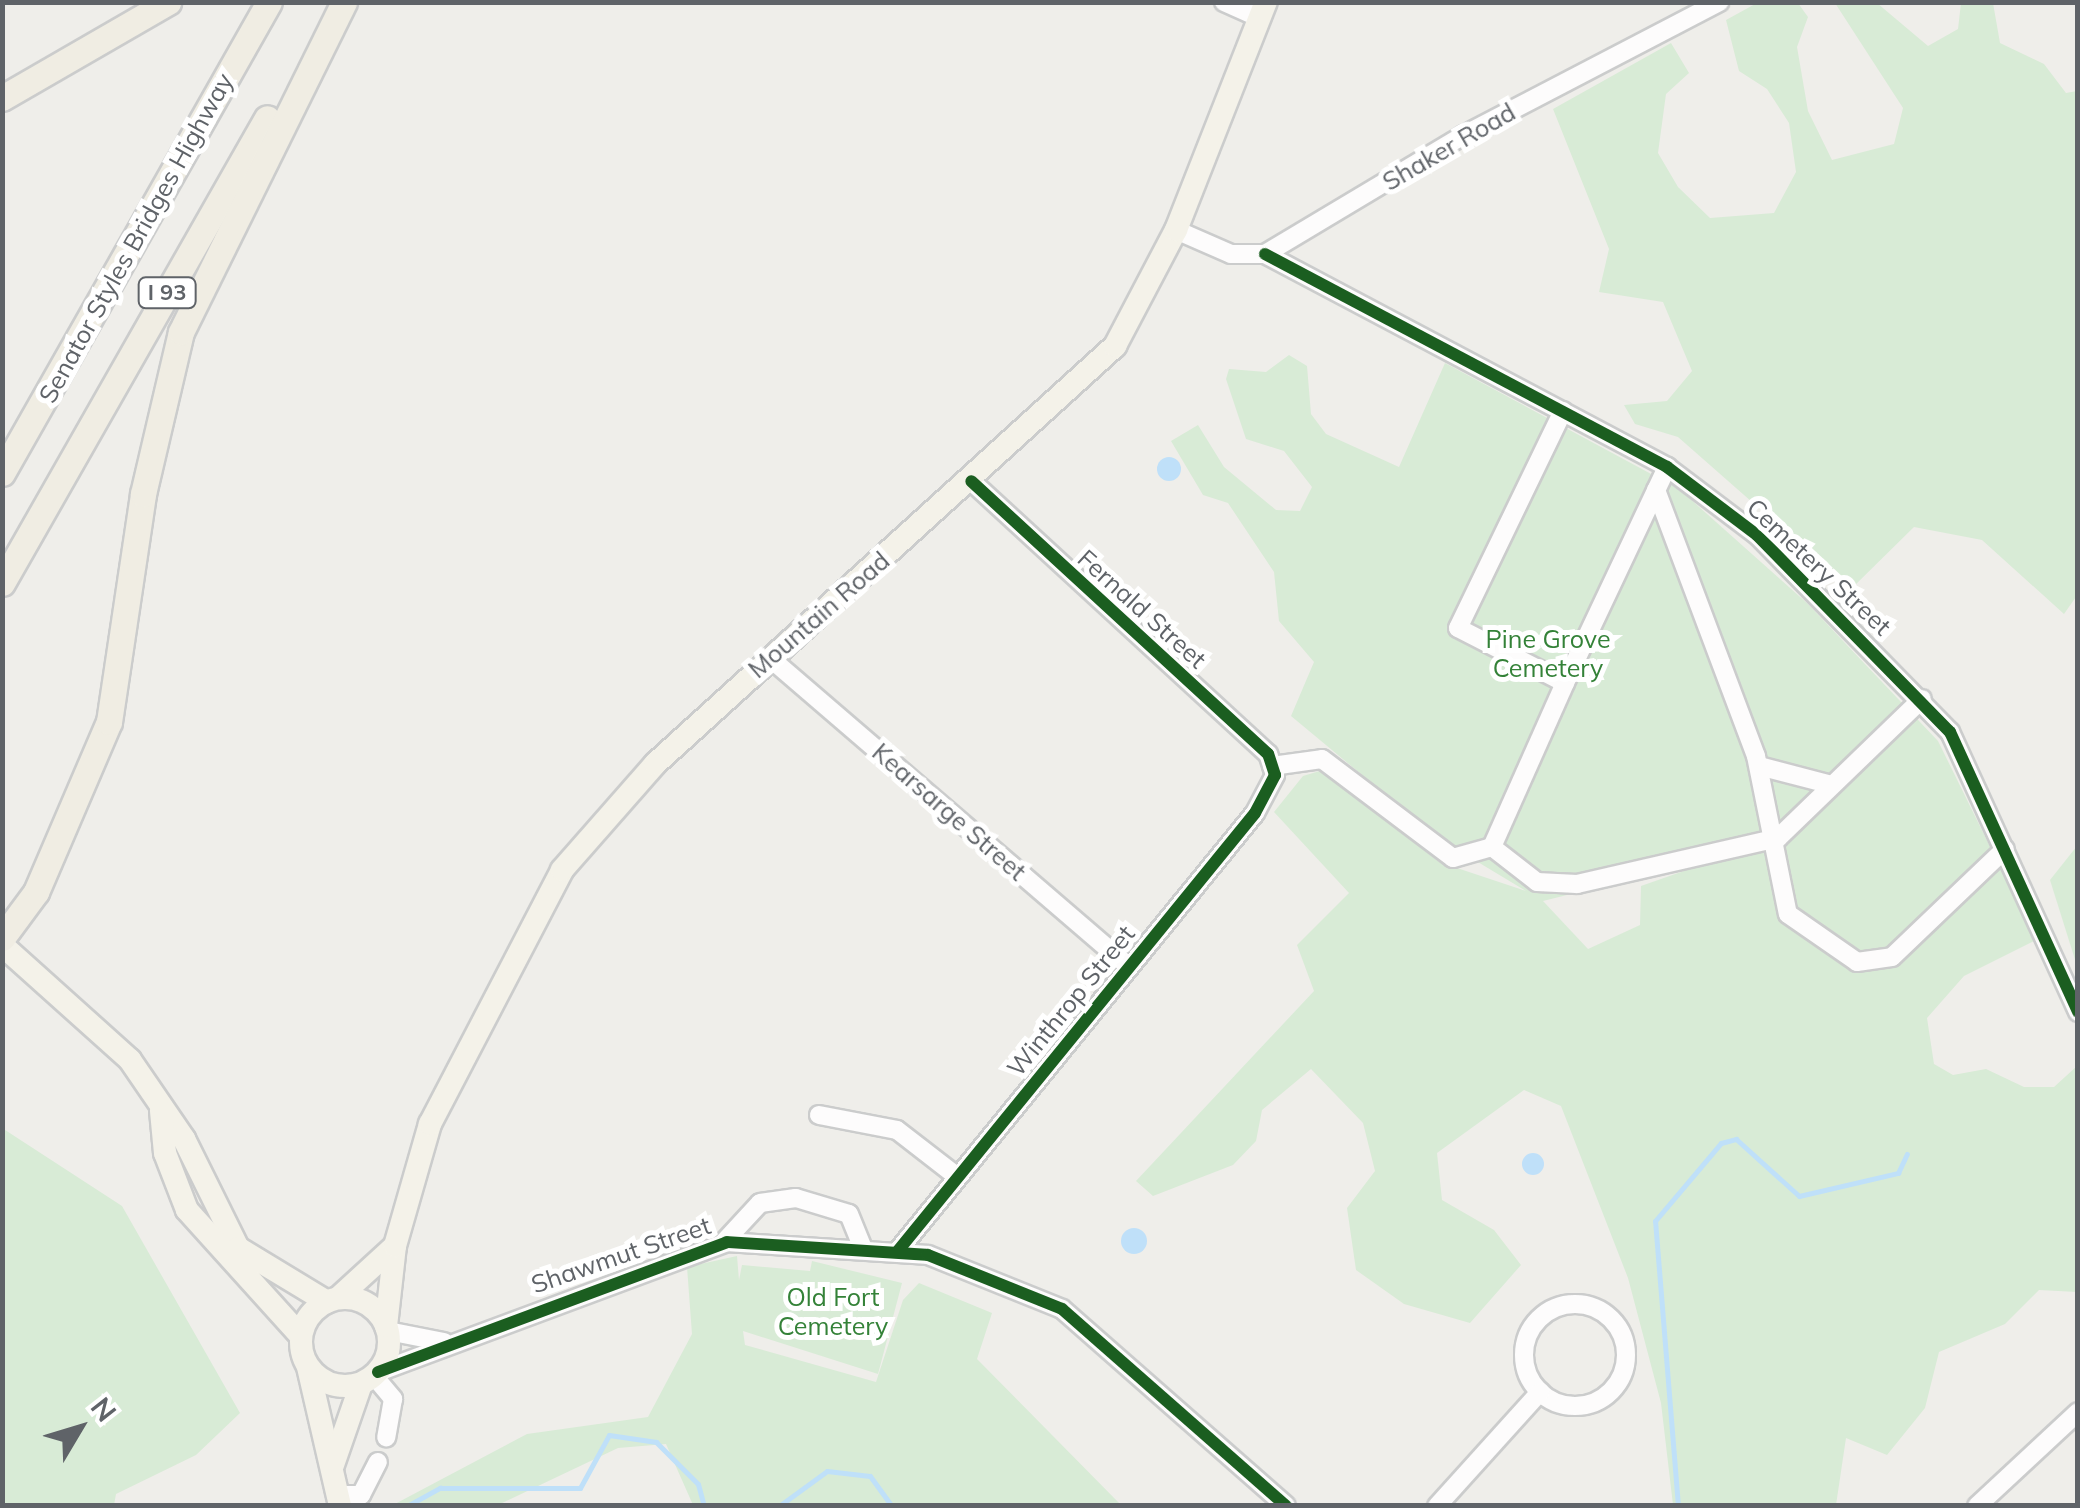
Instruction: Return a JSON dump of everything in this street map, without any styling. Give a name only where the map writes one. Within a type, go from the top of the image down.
[{"type":"highway","points":[[2,98],[168,2]]},
{"type":"highway","name":"Senator Styles Bridges Highway","points":[[2,474],[269,2]]},
{"type":"highway","name":"I 93","points":[[2,583],[332,2]]},
{"type":"highway","points":[[2,942],[36,892],[110,722],[143,494],[181,332],[344,2]]},
{"type":"main road","name":"Mountain Road","points":[[387,1329],[396,1246],[450,1078],[562,870],[655,764],[1116,346],[1176,230],[1263,10]]},
{"type":"main road","points":[[2,942],[92,1019],[162,1111],[238,1248],[332,1300],[367,1304],[387,1329],[332,1468]]},
{"type":"main road","points":[[162,1111],[165,1153],[187,1210],[301,1336],[338,1500]]},
{"type":"main road","points":[[301,1336],[332,1300],[396,1246]]},
{"type":"main road","points":[[308,1368],[332,1385],[371,1377]]},
{"type":"street","points":[[1224,2],[1263,10]]},
{"type":"street","name":"Shaker Road","points":[[1265,254],[1464,135],[1720,2]]},
{"type":"street","points":[[1176,230],[1231,254],[1265,254]]},
{"type":"street","name":"Cemetery Street","points":[[1265,254],[1667,466],[1757,535],[1922,698],[1950,732],[2078,1012]]},
{"type":"street","points":[[1564,411],[1458,628],[1565,683]]},
{"type":"street","points":[[1274,771],[1322,759],[1454,858],[1492,847],[1667,466]]},
{"type":"street","name":"Fernald Street","points":[[971,481],[1274,771]]},
{"type":"street","points":[[1656,490],[1759,766],[1778,838],[1788,914],[1857,962],[1892,957],[1918,937],[2005,849]]},
{"type":"street","name":"Kearsarge Street","points":[[770,658],[1128,966]]},
{"type":"street","points":[[1492,847],[1537,882],[1577,884],[1778,838],[1828,784],[1922,698]]},
{"type":"street","points":[[1759,766],[1828,784]]},
{"type":"street","name":"Winthrop Street","points":[[897,1252],[954,1174],[1255,813],[1274,771]]},
{"type":"street","points":[[819,1115],[897,1130],[954,1174]]},
{"type":"street","points":[[723,1243],[760,1204],[796,1198],[849,1214],[863,1249]]},
{"type":"street","name":"Shawmut Street","points":[[371,1377],[444,1342],[723,1243],[897,1252],[988,1272],[1062,1309],[1286,1506]]},
{"type":"street","points":[[1571,1304],[1608,1315],[1626,1348],[1617,1385],[1576,1406],[1540,1392],[1524,1358],[1537,1321],[1571,1304]]},
{"type":"street","name":"Shawmut Street","points":[[387,1329],[444,1342]]},
{"type":"street","points":[[371,1377],[393,1400],[386,1436]]},
{"type":"street","points":[[1437,1506],[1540,1392]]},
{"type":"street","points":[[1977,1506],[2078,1412]]},
{"type":"street","points":[[338,1500],[361,1495],[378,1462]]},
{"type":"green space","points":[[1757,3],[1798,3],[1808,17],[1797,47],[1808,111],[1832,160],[1894,144],[1903,108],[1835,3],[1877,3],[1928,46],[1958,29],[1961,3],[1993,3],[2000,43],[2044,64],[2066,93],[2077,91],[2078,594],[2064,614],[1982,540],[1914,527],[1851,589],[1678,437],[1635,424],[1624,405],[1667,401],[1692,371],[1663,302],[1599,292],[1609,249],[1553,109],[1671,43],[1689,73],[1666,94],[1658,153],[1678,187],[1710,218],[1774,213],[1796,172],[1789,123],[1767,89],[1739,71],[1726,20]]},
{"type":"green space","name":"Pine Grove Cemetery","points":[[1289,355],[1307,366],[1311,414],[1326,434],[1399,467],[1445,363],[1679,489],[1808,604],[1938,741],[2036,940],[1964,976],[1927,1018],[1934,1064],[1953,1075],[1986,1069],[2024,1087],[2054,1087],[2077,1066],[2077,1292],[2039,1290],[2005,1324],[1939,1352],[1925,1408],[1887,1455],[1846,1438],[1836,1505],[1673,1505],[1661,1403],[1628,1278],[1561,1106],[1524,1090],[1437,1153],[1442,1200],[1494,1230],[1521,1265],[1470,1323],[1404,1304],[1356,1270],[1347,1208],[1375,1171],[1363,1123],[1311,1069],[1262,1110],[1256,1141],[1233,1165],[1153,1196],[1136,1181],[1314,991],[1297,945],[1349,893],[1274,812],[1303,776],[1323,770],[1439,862],[1526,891],[1438,838],[1291,716],[1314,662],[1279,621],[1274,572],[1228,503],[1203,495],[1171,441],[1198,425],[1224,467],[1276,510],[1300,511],[1312,487],[1284,451],[1246,439],[1226,379],[1229,369],[1266,372]],"holes":[[[1738,852],[1641,886],[1640,925],[1588,949],[1543,901]]]},
{"type":"green space","points":[[2077,846],[2077,966],[2050,880]]},
{"type":"green space","points":[[2,1128],[122,1206],[240,1413],[196,1455],[116,1494],[114,1505],[3,1505]]},
{"type":"green space","name":"Old Fort Cemetery","points":[[737,1256],[739,1280],[742,1265],[810,1271],[812,1261],[902,1283],[878,1374],[743,1331],[745,1345],[876,1382],[903,1300],[919,1283],[992,1313],[977,1359],[1121,1505],[693,1505],[666,1444],[618,1448],[498,1505],[393,1505],[527,1434],[648,1417],[692,1334],[687,1267]]},
{"type":"water","points":[[1169,457],[1181,469],[1169,481],[1157,469]]},
{"type":"water","points":[[1533,1153],[1541,1156],[1541,1172],[1533,1175],[1525,1172],[1522,1164],[1525,1156]]},
{"type":"water","points":[[1134,1228],[1143,1232],[1147,1241],[1143,1250],[1134,1254],[1125,1250],[1121,1241],[1125,1232]]},
{"type":"waterway","points":[[1678,1506],[1655,1221],[1721,1143],[1736,1139],[1799,1196],[1898,1173],[1907,1154]]},
{"type":"waterway","points":[[407,1506],[440,1488],[580,1488],[609,1435],[656,1442],[698,1484],[704,1506]]},
{"type":"waterway","points":[[779,1506],[827,1471],[870,1476],[892,1506]]},
{"type":"cycle path","points":[[1265,254],[1667,467],[1757,535],[1950,732],[2078,1012]]},
{"type":"cycle path","points":[[897,1252],[1255,813],[1275,775],[1268,754],[971,481]]},
{"type":"cycle path","points":[[378,1372],[727,1242],[928,1255],[1062,1309],[1286,1506]]}]
